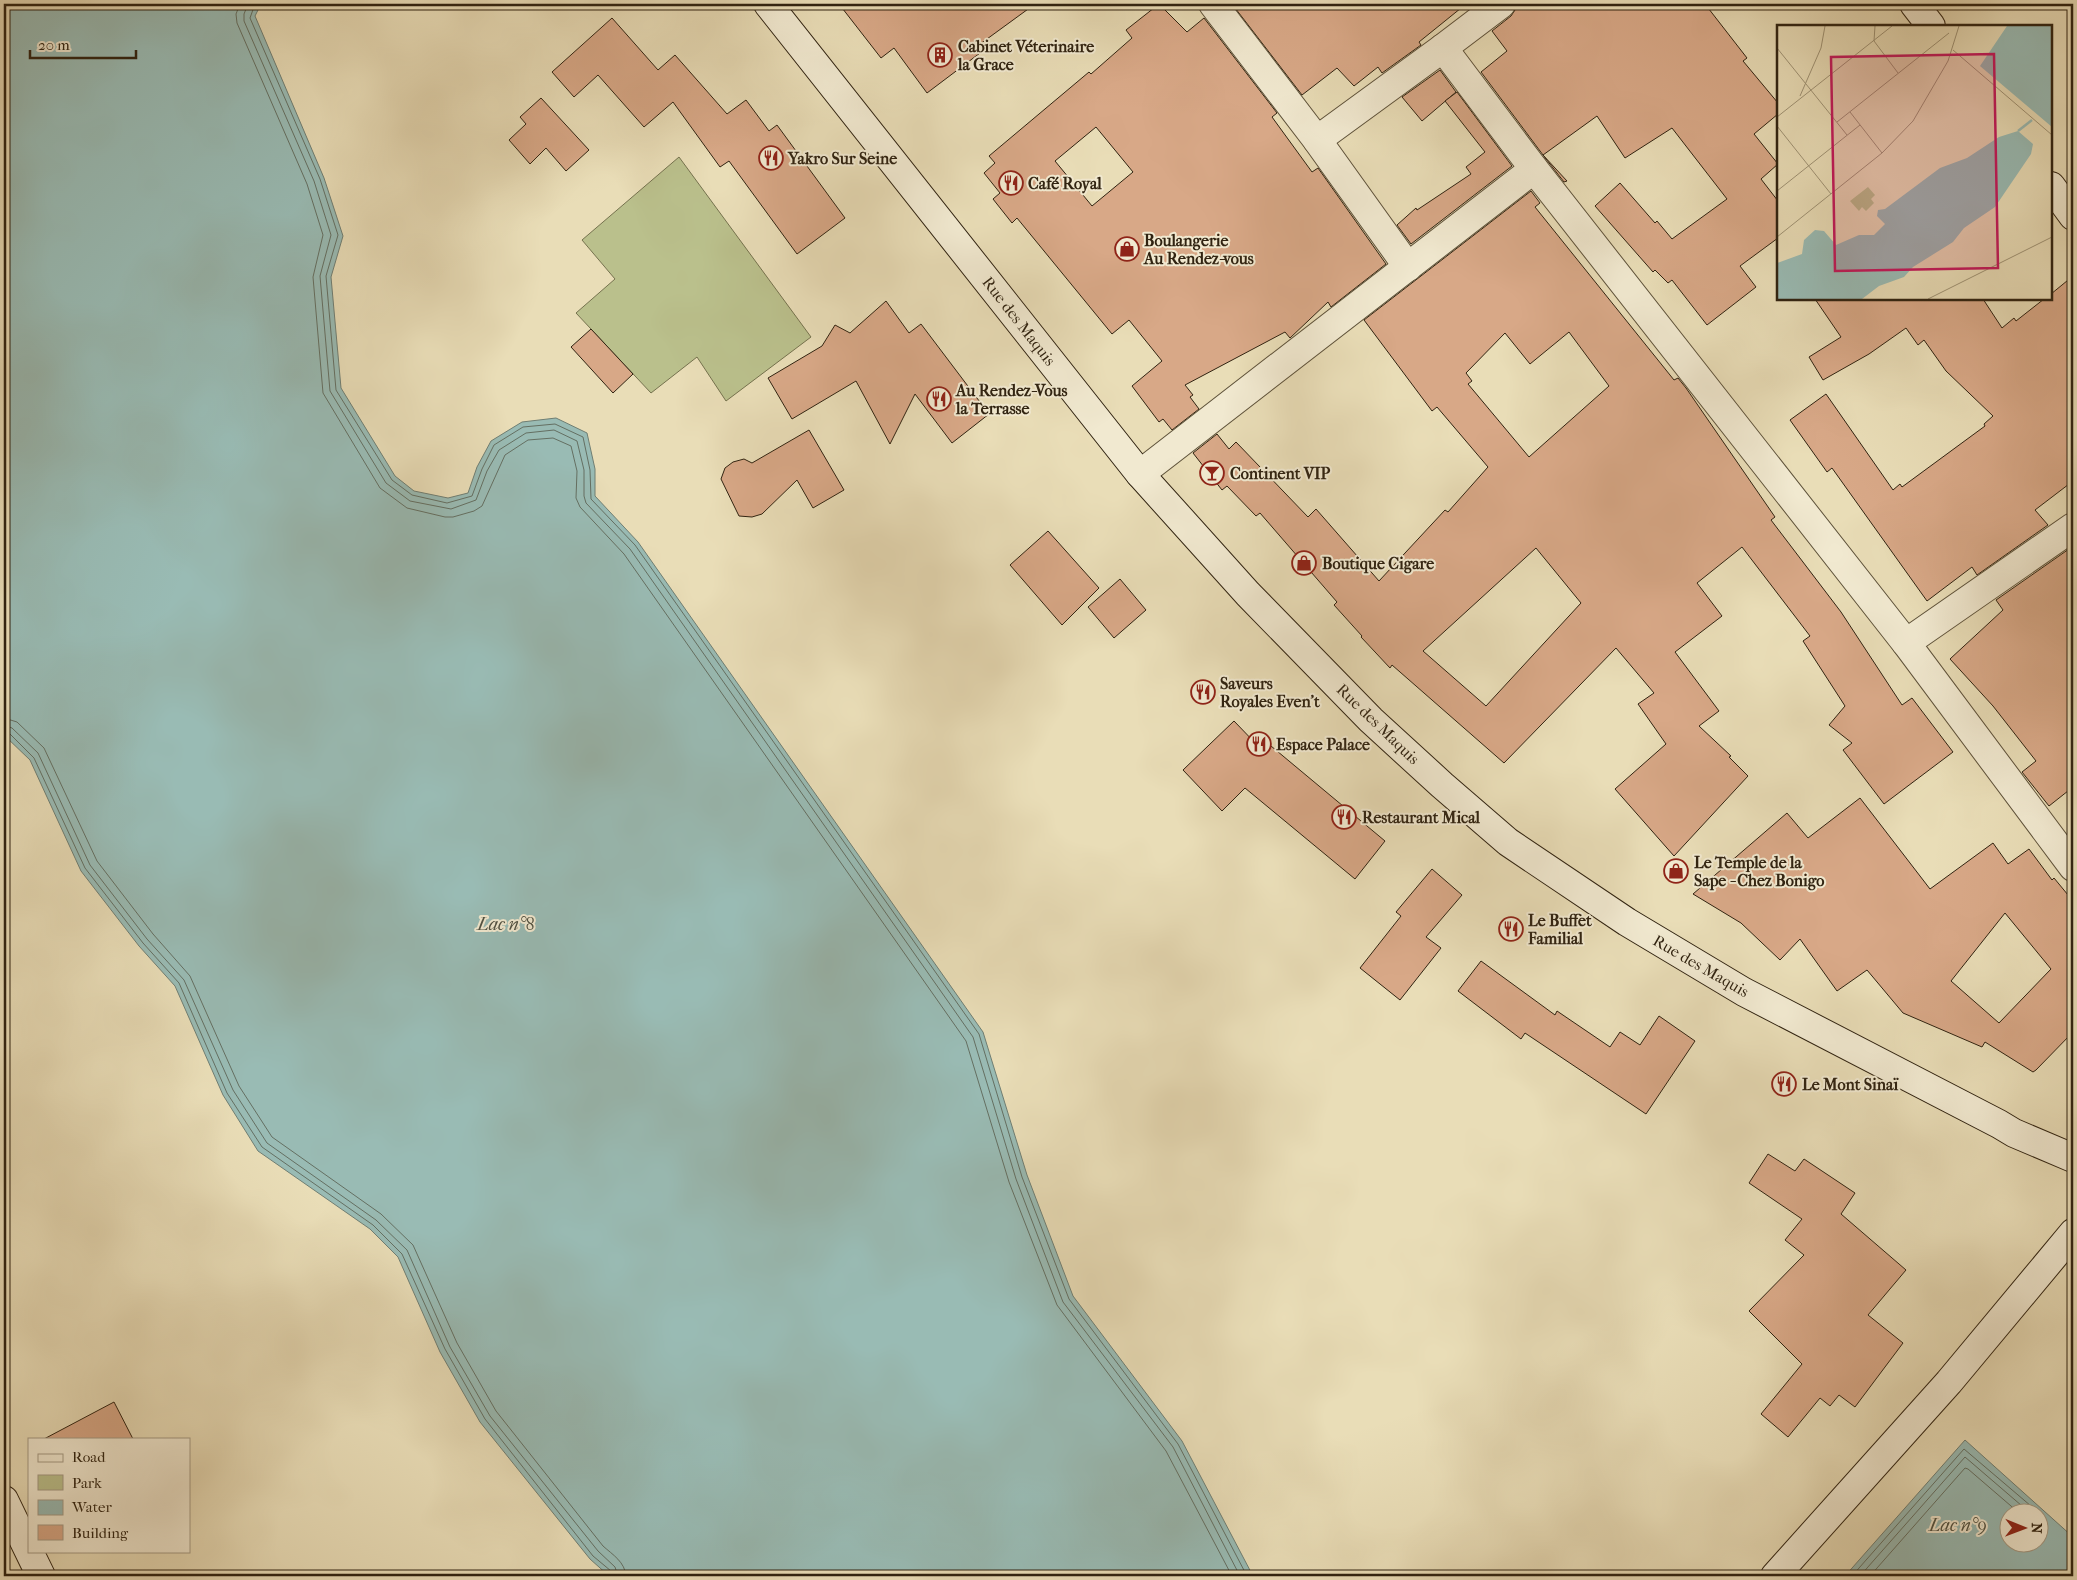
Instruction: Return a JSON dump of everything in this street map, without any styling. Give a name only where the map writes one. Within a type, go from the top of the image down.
[{"type":"street","name":"Rue des Maquis","points":[[768,4],[1140,474],[1248,594],[1371,720],[1442,785],[1508,842],[1627,922],[1744,992],[2014,1133],[2073,1158]]},
{"type":"street","points":[[1214,4],[1317,140],[1408,267]]},
{"type":"street","points":[[1317,140],[1501,4]]},
{"type":"street","points":[[1914,4],[1930,25]]},
{"type":"street","points":[[1443,48],[1534,169],[1906,643],[2073,868]]},
{"type":"street","points":[[1140,474],[1534,169]]},
{"type":"street","points":[[2052,187],[2073,216]]},
{"type":"street","points":[[1906,643],[2073,527]]},
{"type":"street","points":[[1775,1576],[1948,1382],[2073,1233]]},
{"type":"street","points":[[4,1500],[28,1549]]},
{"type":"street","points":[[29,1552],[41,1576]]},
{"type":"green space","points":[[679,157],[811,337],[726,401],[697,357],[651,393],[576,313],[615,279],[582,240]]},
{"type":"water","name":"Lac n°8","points":[[4,4],[261,4],[255,16],[324,178],[343,236],[331,277],[341,388],[395,476],[414,491],[448,498],[468,493],[477,467],[491,441],[522,422],[556,418],[587,433],[595,469],[595,496],[638,542],[983,1032],[1027,1175],[1073,1296],[1182,1441],[1253,1576],[609,1576],[590,1559],[480,1422],[440,1352],[398,1257],[370,1229],[258,1151],[223,1095],[175,986],[139,946],[81,871],[30,760],[4,735]]},
{"type":"water","name":"Lac n°9","points":[[1965,1440],[2034,1502],[2000,1502],[2000,1552],[2050,1552],[2050,1516],[2073,1537],[2073,1576],[1845,1576]]},
{"type":"building","points":[[839,4],[1035,4],[976,47],[980,53],[927,93],[894,48],[881,58]]},
{"type":"building","points":[[1159,4],[1187,32],[1204,18],[1277,113],[1272,117],[1312,172],[1318,168],[1386,264],[1331,307],[1328,302],[1290,338],[1285,332],[1185,385],[1193,395],[1190,397],[1199,409],[1172,430],[1163,419],[1159,422],[1132,386],[1162,361],[1129,320],[1112,334],[1017,218],[1012,223],[993,199],[1000,193],[984,173],[995,163],[989,156],[1089,72],[1091,74],[1132,38],[1126,30]],"holes":[[[1096,127],[1133,172],[1092,206],[1055,161]]]},
{"type":"building","points":[[1232,4],[1466,4],[1419,42],[1421,45],[1382,73],[1378,67],[1354,86],[1337,68],[1302,95]]},
{"type":"building","points":[[1516,4],[1705,4],[1747,58],[1743,61],[1777,102],[1777,115],[1754,134],[1777,163],[1761,179],[1777,200],[1777,239],[1740,266],[1756,287],[1707,325],[1672,280],[1668,283],[1655,270],[1653,272],[1595,206],[1620,183],[1655,223],[1657,221],[1672,239],[1727,199],[1672,128],[1625,158],[1597,116],[1543,155],[1481,72],[1507,51],[1492,31],[1511,16]]},
{"type":"building","points":[[612,18],[658,70],[675,55],[727,114],[746,100],[769,131],[777,125],[845,218],[797,254],[729,161],[720,167],[673,102],[644,127],[598,75],[574,97],[552,72]]},
{"type":"building","points":[[1440,70],[1456,92],[1422,121],[1402,97]]},
{"type":"building","points":[[1457,92],[1512,166],[1411,244],[1397,225],[1416,208],[1417,210],[1471,174],[1466,167],[1485,152],[1445,101]]},
{"type":"building","points":[[541,98],[589,150],[566,171],[546,148],[530,164],[509,140],[526,124],[520,117]]},
{"type":"building","points":[[1543,155],[1567,181],[1564,182]]},
{"type":"building","points":[[1531,191],[1540,203],[1535,207],[1674,380],[1678,378],[1686,388],[1775,517],[1771,520],[1841,612],[1902,705],[1912,698],[1953,752],[1884,804],[1843,750],[1852,743],[1829,725],[1845,706],[1803,641],[1810,636],[1742,547],[1697,583],[1722,616],[1675,652],[1719,711],[1699,726],[1731,756],[1729,757],[1748,776],[1674,856],[1615,789],[1666,744],[1638,704],[1654,693],[1616,648],[1504,763],[1392,665],[1390,668],[1334,605],[1337,602],[1260,513],[1256,516],[1227,486],[1222,490],[1193,453],[1217,434],[1229,449],[1236,442],[1308,517],[1316,509],[1379,581],[1445,510],[1448,512],[1488,467],[1437,407],[1432,411],[1364,320]],"holes":[[[1569,332],[1609,386],[1529,457],[1468,384],[1472,381],[1466,373],[1505,333],[1530,364]],[[1536,548],[1581,603],[1486,706],[1423,651]]]},
{"type":"building","points":[[2073,276],[2073,481],[2035,510],[2048,525],[1977,575],[1972,567],[1927,601],[1832,468],[1827,472],[1790,420],[1826,394],[1893,490],[1900,484],[1902,487],[1985,426],[1984,424],[1993,416],[1946,371],[1924,340],[1918,345],[1906,328],[1869,354],[1823,380],[1809,357],[1841,337],[1816,300],[1984,300],[2002,328],[2014,318],[2016,321],[2043,300],[2052,300],[2052,293]]},
{"type":"building","points":[[886,301],[909,333],[921,324],[989,414],[952,443],[915,394],[890,444],[856,381],[792,419],[768,378],[822,346],[835,325],[850,333]]},
{"type":"building","points":[[591,329],[633,374],[613,393],[571,347]]},
{"type":"building","points":[[809,430],[844,490],[813,508],[797,480],[762,514],[752,517],[739,516],[721,479],[725,468],[733,462],[744,459],[752,463]]},
{"type":"building","points":[[1048,531],[1099,588],[1062,625],[1010,565]]},
{"type":"building","points":[[2069,549],[2073,554],[2073,787],[2049,806],[2022,772],[2036,761],[1993,706],[1950,659],[2003,610],[1996,600]]},
{"type":"building","points":[[1120,579],[1146,610],[1114,638],[1088,607]]},
{"type":"building","points":[[1234,721],[1259,747],[1265,741],[1385,841],[1355,879],[1245,788],[1222,811],[1183,770]]},
{"type":"building","points":[[1860,798],[1930,889],[1993,843],[2008,864],[2029,849],[2052,880],[2054,878],[2073,901],[2073,1032],[2033,1072],[1985,1042],[1982,1047],[1903,1013],[1867,970],[1837,991],[1800,939],[1780,960],[1741,923],[1693,894],[1787,813],[1808,838]],"holes":[[[2005,913],[2051,969],[1999,1023],[1951,981]]]},
{"type":"building","points":[[1432,869],[1462,895],[1426,937],[1441,948],[1400,1000],[1360,968],[1401,916],[1396,912]]},
{"type":"building","points":[[1481,961],[1555,1015],[1557,1011],[1610,1047],[1620,1032],[1640,1045],[1659,1016],[1695,1041],[1646,1114],[1525,1033],[1521,1039],[1458,991]]},
{"type":"building","points":[[1768,1154],[1795,1171],[1804,1159],[1855,1193],[1841,1214],[1906,1270],[1868,1315],[1903,1343],[1855,1407],[1839,1395],[1830,1406],[1820,1398],[1788,1437],[1761,1414],[1802,1364],[1749,1311],[1804,1255],[1785,1240],[1802,1219],[1749,1183]]},
{"type":"building","points":[[114,1402],[132,1438],[46,1438]]},
{"type":"place","name":"Cabinet Véterinaire la Grace","points":[[940,55]]},
{"type":"place","name":"Yakro Sur Seine","points":[[771,158]]},
{"type":"place","name":"Café Royal","points":[[1011,183]]},
{"type":"place","name":"Boulangerie Au Rendez-vous","points":[[1127,249]]},
{"type":"place","name":"Au Rendez-Vous la Terrasse","points":[[939,399]]},
{"type":"place","name":"Continent VIP","points":[[1212,473]]},
{"type":"place","name":"Boutique Cigare","points":[[1304,563]]},
{"type":"place","name":"Saveurs Royales Even't","points":[[1203,692]]},
{"type":"place","name":"Espace Palace","points":[[1259,744]]},
{"type":"place","name":"Restaurant Mical","points":[[1344,817]]},
{"type":"place","name":"Le Temple de la Sape - Chez Bonigo","points":[[1676,871]]},
{"type":"place","name":"Le Buffet Familial","points":[[1511,929]]},
{"type":"place","name":"Le Mont Sinaï","points":[[1784,1084]]}]
